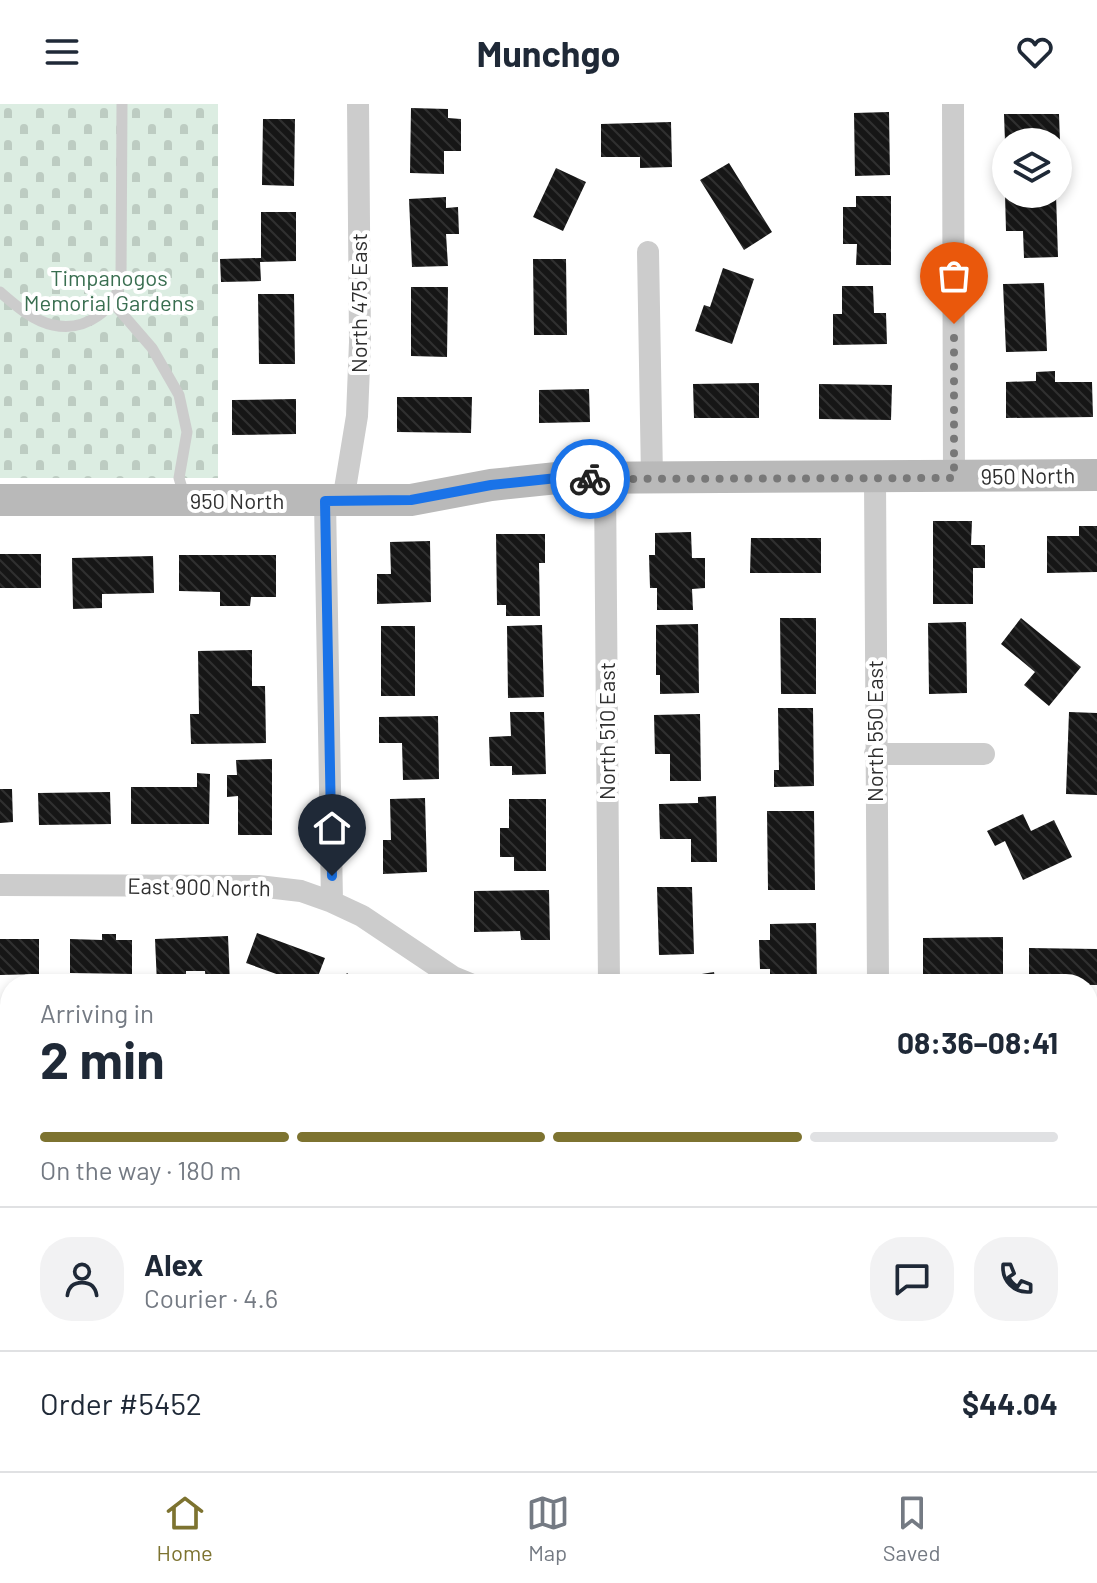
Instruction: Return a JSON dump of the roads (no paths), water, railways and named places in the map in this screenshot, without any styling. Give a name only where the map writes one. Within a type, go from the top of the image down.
[{"type":"street","name":"North 475 East","points":[[332,902],[334,501],[357,416],[360,342],[358,104]]},
{"type":"street","points":[[953,104],[954,478]]},
{"type":"street","points":[[648,252],[652,477]]},
{"type":"street","name":"950 North","points":[[0,500],[411,500],[491,485],[557,478],[1097,475]]},
{"type":"street","name":"North 550 East","points":[[875,478],[878,974]]},
{"type":"street","name":"North 510 East","points":[[605,479],[609,974]]},
{"type":"street","points":[[875,754],[984,754]]},
{"type":"street","name":"East 900 North","points":[[0,885],[258,886],[301,891],[362,916],[449,974]]},
{"type":"lane","points":[[0,292],[17,307],[52,325],[87,322],[103,314],[113,303],[121,278],[122,104]]},
{"type":"lane","points":[[113,303],[152,348],[179,395],[187,432],[179,478],[186,501]]},
{"type":"park label","name":"Timpanogos Memorial Gardens","points":[[109,290]]}]
